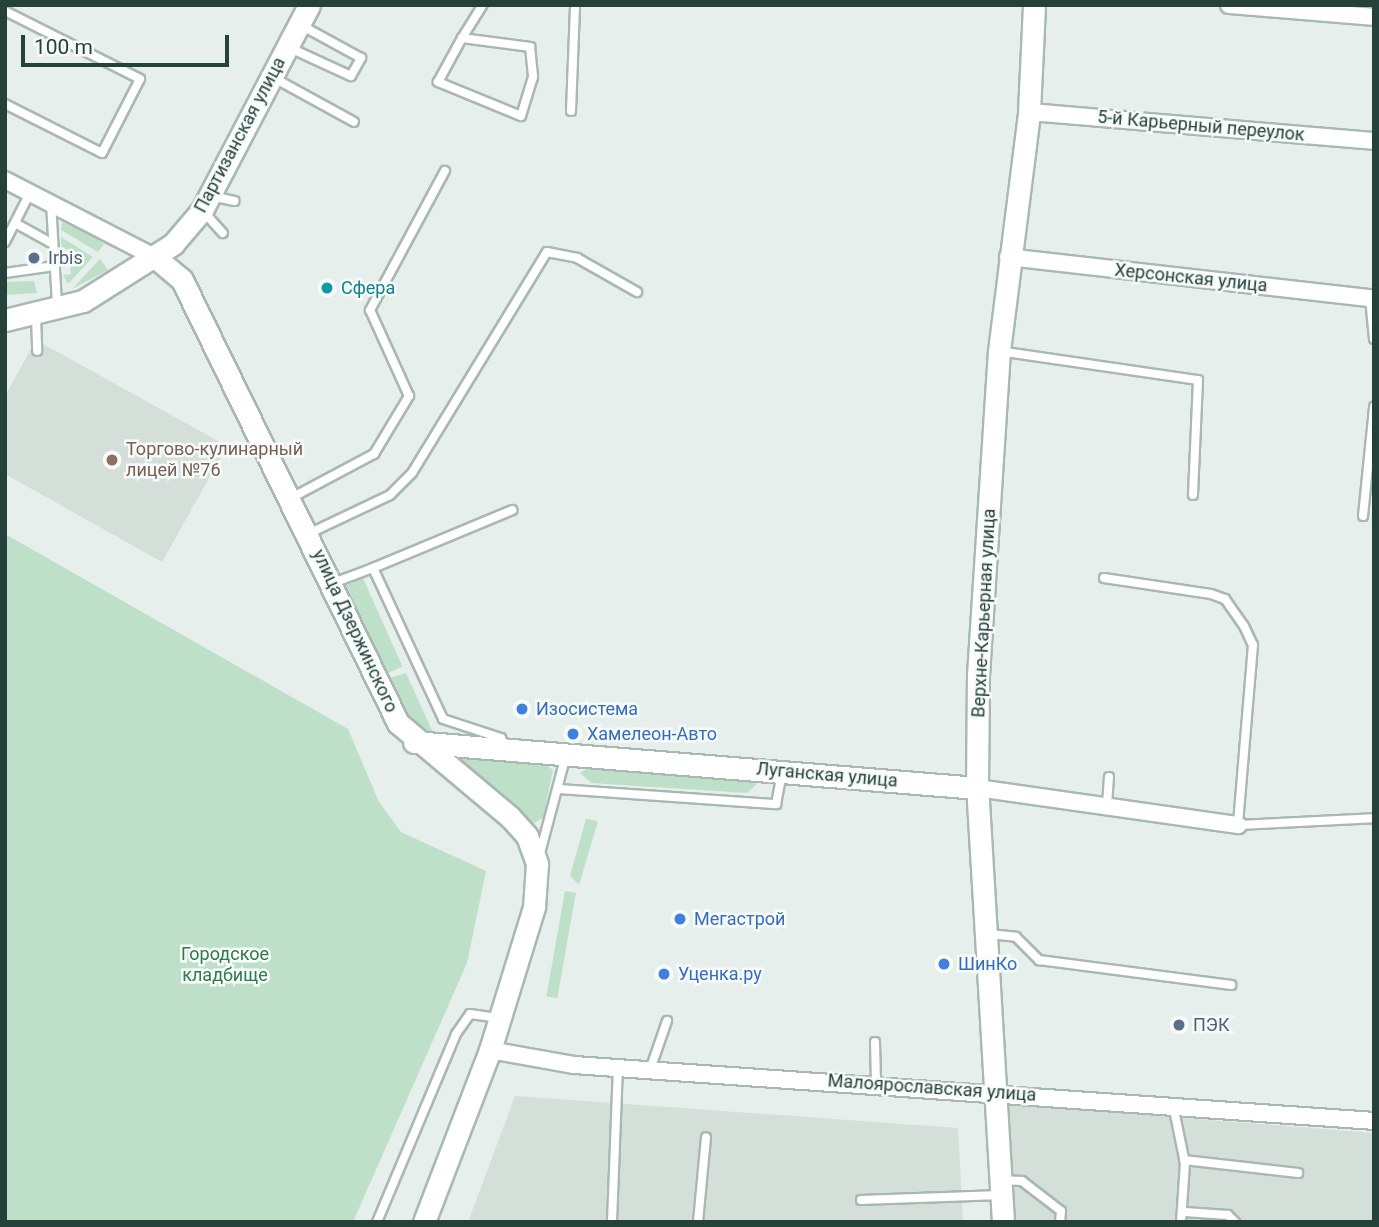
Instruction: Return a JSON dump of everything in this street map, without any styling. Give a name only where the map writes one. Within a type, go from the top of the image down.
[{"type":"street","name":"Верхне-Карьерная улица","points":[[1003,1222],[977,788],[999,351],[1008,257],[1029,111],[1034,5]]},
{"type":"street","points":[[1229,5],[1374,17]]},
{"type":"street","name":"Партизанская улица","points":[[5,320],[58,311],[156,258],[206,202],[304,15]]},
{"type":"street","name":"5-й Карьерный переулок","points":[[1029,111],[1374,141]]},
{"type":"street","name":"улица Дзержинского","points":[[5,180],[156,258],[182,280],[293,497],[386,700],[414,742],[510,817],[527,836],[537,864],[534,907],[490,1050],[424,1222]]},
{"type":"street","name":"Херсонская улица","points":[[1008,257],[1372,298]]},
{"type":"street","name":"Луганская улица","points":[[414,742],[977,788],[1238,825]]},
{"type":"street","name":"Малоярославская улица","points":[[490,1050],[618,1068],[995,1091],[1373,1119]]},
{"type":"lane","points":[[5,104],[102,153],[140,79],[9,13],[18,5]]},
{"type":"lane","points":[[462,38],[530,47],[533,77],[521,116],[438,82],[462,38],[483,5]]},
{"type":"lane","points":[[571,111],[575,5]]},
{"type":"lane","points":[[287,47],[351,76],[361,58],[304,15]]},
{"type":"lane","points":[[272,77],[354,122]]},
{"type":"lane","points":[[293,497],[374,454],[409,396],[370,310],[445,171]]},
{"type":"lane","points":[[5,242],[30,193]]},
{"type":"lane","points":[[223,233],[206,202],[234,201]]},
{"type":"lane","points":[[51,203],[58,311]]},
{"type":"lane","points":[[15,223],[53,244]]},
{"type":"lane","points":[[310,533],[390,495],[412,473],[547,252],[577,258],[637,292]]},
{"type":"lane","points":[[5,273],[55,266]]},
{"type":"lane","points":[[1372,298],[1368,325],[1374,339]]},
{"type":"lane","points":[[36,316],[37,351]]},
{"type":"lane","points":[[999,351],[1198,380],[1193,495]]},
{"type":"lane","points":[[1363,516],[1374,407]]},
{"type":"lane","points":[[332,583],[512,510]]},
{"type":"lane","points":[[373,568],[443,719],[501,738],[505,750]]},
{"type":"lane","points":[[1104,578],[1211,594],[1225,599],[1244,626],[1253,645],[1238,825],[1374,818]]},
{"type":"lane","points":[[537,864],[566,755]]},
{"type":"lane","points":[[559,789],[776,804],[783,771]]},
{"type":"lane","points":[[1107,805],[1109,777]]},
{"type":"lane","points":[[986,934],[1016,937],[1039,960],[1231,985]]},
{"type":"lane","points":[[377,1222],[456,1034],[470,1014],[500,1019]]},
{"type":"lane","points":[[650,1070],[667,1021]]},
{"type":"lane","points":[[875,1042],[876,1084]]},
{"type":"lane","points":[[612,1222],[618,1068]]},
{"type":"lane","points":[[1173,1105],[1184,1160],[1185,1212],[1181,1222]]},
{"type":"lane","points":[[698,1222],[706,1137]]},
{"type":"lane","points":[[1184,1160],[1298,1173]]},
{"type":"lane","points":[[861,1200],[1002,1187],[1022,1181],[1061,1211],[1060,1222]]},
{"type":"lane","points":[[1185,1212],[1228,1215],[1235,1222]]},
{"type":"shaded area","name":"Торгово-кулинарный лицей №76","points":[[36,340],[227,446],[162,562],[5,474],[5,396]]},
{"type":"shaded area","points":[[515,1096],[958,1128],[963,1222],[468,1222]]},
{"type":"shaded area","points":[[1009,1104],[1374,1133],[1374,1222],[1014,1222]]},
{"type":"green space","points":[[62,222],[104,244],[98,252],[61,230]]},
{"type":"green space","points":[[61,237],[93,257],[68,284],[63,275],[71,274],[69,249],[62,249]]},
{"type":"green space","points":[[100,259],[108,270],[72,289]]},
{"type":"green space","points":[[34,281],[37,293],[5,295],[5,282]]},
{"type":"green space","name":"Городское кладбище","points":[[5,534],[348,729],[379,802],[401,832],[486,871],[467,963],[353,1222],[5,1222]]},
{"type":"green space","points":[[363,578],[402,667],[381,676],[341,588]]},
{"type":"green space","points":[[406,673],[436,739],[411,732],[382,680]]},
{"type":"green space","points":[[434,751],[544,763],[553,770],[543,818],[533,824]]},
{"type":"green space","points":[[592,765],[755,778],[757,784],[747,793],[591,783],[580,773]]},
{"type":"green space","points":[[586,819],[598,821],[579,885],[570,876]]},
{"type":"green space","points":[[565,891],[576,893],[557,998],[546,996]]},
{"type":"place","name":"Irbis","points":[[34,258]]},
{"type":"place","name":"Сфера","points":[[327,288]]},
{"type":"place","name":"Торгово-кулинарный лицей №76","points":[[112,460]]},
{"type":"place","name":"Изосистема","points":[[522,709]]},
{"type":"place","name":"Хамелеон-Авто","points":[[573,734]]},
{"type":"place","name":"Мегастрой","points":[[680,919]]},
{"type":"place","name":"ШинКо","points":[[944,964]]},
{"type":"place","name":"Уценка.ру","points":[[664,974]]},
{"type":"place","name":"ПЭК","points":[[1179,1025]]}]
